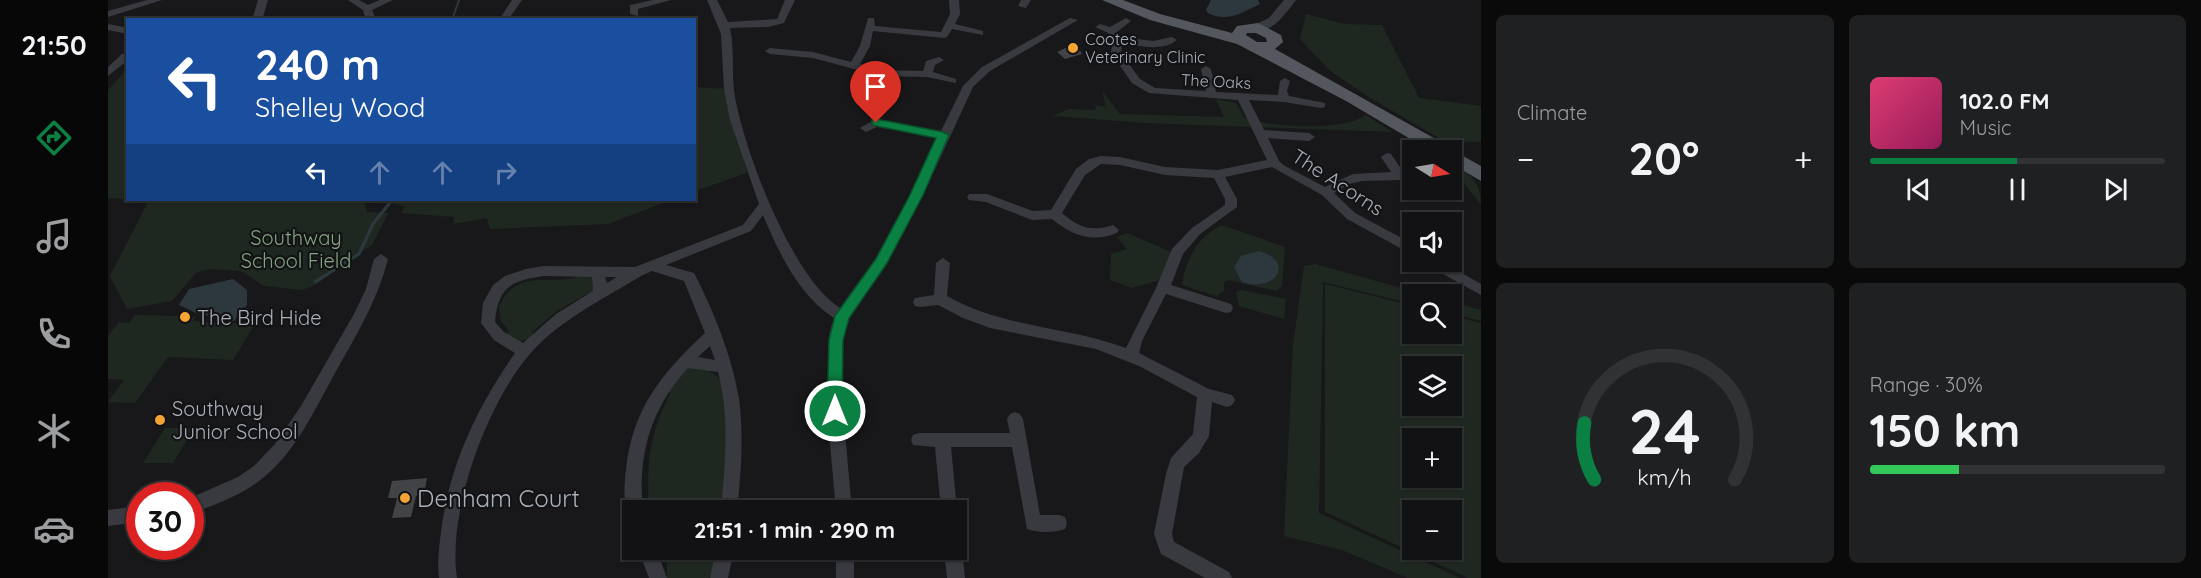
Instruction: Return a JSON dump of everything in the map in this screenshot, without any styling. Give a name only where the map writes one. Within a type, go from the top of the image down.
[{"type":"main road","points":[[1109,0],[1155,17],[1202,30],[1240,35],[1269,31]]},
{"type":"main road","points":[[1257,47],[1269,46],[1269,31]]},
{"type":"main road","points":[[1269,31],[1303,70]]},
{"type":"main road","points":[[1240,35],[1257,47],[1303,70],[1425,140]]},
{"type":"main road","points":[[1462,163],[1481,175]]},
{"type":"street","points":[[108,15],[125,4],[157,0]]},
{"type":"street","points":[[258,18],[263,0]]},
{"type":"street","points":[[353,0],[367,9],[369,18]]},
{"type":"street","points":[[367,9],[388,0]]},
{"type":"street","points":[[504,18],[517,0]]},
{"type":"street","points":[[635,14],[633,7],[666,0]]},
{"type":"street","points":[[712,0],[724,25],[731,100],[754,180],[795,265],[826,308],[842,316]]},
{"type":"street","points":[[724,25],[768,24],[781,21],[790,0]]},
{"type":"street","points":[[854,66],[862,52],[870,24],[944,35],[955,14],[954,0]]},
{"type":"street","points":[[1269,31],[1290,0]]},
{"type":"street","points":[[843,500],[835,411],[836,340],[842,316],[880,263],[916,195],[968,86],[986,69],[1073,20]]},
{"type":"street","points":[[1110,32],[1126,21]]},
{"type":"street","points":[[950,26],[980,33]]},
{"type":"street","points":[[108,27],[126,31]]},
{"type":"street","points":[[1110,32],[1148,43],[1167,44],[1172,40]]},
{"type":"street","name":"The Oaks","points":[[1110,32],[1116,53],[1143,87],[1167,94],[1284,99],[1321,105]]},
{"type":"street","points":[[770,51],[804,53],[880,73],[927,74],[952,81]]},
{"type":"street","points":[[108,73],[126,56]]},
{"type":"street","points":[[927,74],[930,63],[939,60]]},
{"type":"street","points":[[1206,69],[1212,96]]},
{"type":"street","points":[[1284,99],[1282,92],[1285,81]]},
{"type":"street","points":[[973,197],[987,198],[1032,216],[1055,214],[1063,205],[1082,171],[1098,160],[1114,160],[1158,170],[1218,174],[1274,162],[1243,98]]},
{"type":"street","points":[[866,128],[876,123],[890,124],[943,135]]},
{"type":"street","points":[[1262,134],[1309,137]]},
{"type":"street","points":[[1387,157],[1402,173]]},
{"type":"street","name":"The Acorns","points":[[1274,162],[1281,169],[1326,192],[1352,216],[1402,244]]},
{"type":"street","points":[[1131,356],[1135,341],[1163,288],[1178,252],[1196,231],[1231,207],[1232,199],[1218,174]]},
{"type":"street","points":[[1326,192],[1343,180],[1357,175],[1402,177]]},
{"type":"street","points":[[747,228],[765,204]]},
{"type":"street","points":[[1055,214],[1066,224],[1089,236],[1101,235],[1113,230]]},
{"type":"street","points":[[448,578],[446,564],[453,500],[470,447],[496,392],[524,351],[561,318],[636,272],[747,228],[778,232]]},
{"type":"street","points":[[689,250],[685,269],[724,365],[732,408],[734,447],[730,500]]},
{"type":"street","points":[[204,501],[223,494],[249,479],[260,471],[288,441],[370,297],[381,259]]},
{"type":"street","points":[[940,299],[943,263]]},
{"type":"street","points":[[652,266],[688,277]]},
{"type":"street","points":[[524,351],[499,336],[488,323],[490,300],[497,290],[509,280],[537,270],[636,272]]},
{"type":"street","points":[[597,272],[601,285],[600,293]]},
{"type":"street","points":[[1450,272],[1481,290]]},
{"type":"street","points":[[1163,288],[1226,308]]},
{"type":"street","points":[[920,303],[940,299],[967,315],[999,325],[1079,338],[1163,369],[1205,394],[1227,400]]},
{"type":"street","points":[[635,500],[633,466],[650,410],[665,383],[713,334]]},
{"type":"street","points":[[685,361],[713,366],[724,365]]},
{"type":"street","points":[[1205,394],[1201,435],[1194,448],[1177,463],[1163,534],[1167,548],[1181,558],[1225,578]]},
{"type":"street","points":[[1015,419],[1033,523],[1059,523]]},
{"type":"street","points":[[919,440],[1018,440]]},
{"type":"street","points":[[942,440],[948,500]]},
{"type":"street","points":[[108,518],[126,516]]},
{"type":"street","points":[[651,560],[658,578]]},
{"type":"street","points":[[719,578],[723,560]]},
{"type":"street","points":[[845,560],[845,578]]},
{"type":"street","points":[[954,560],[956,578]]},
{"type":"green space","points":[[1306,14],[1344,24],[1382,25],[1419,98],[1481,106],[1481,142],[1442,140],[1367,96],[1329,70],[1300,39]]},
{"type":"green space","points":[[126,70],[126,199],[108,198],[108,90]]},
{"type":"green space","points":[[696,87],[729,89],[747,173],[696,191]]},
{"type":"green space","points":[[1102,91],[1120,114],[1224,117],[1216,99],[1236,103],[1245,118],[1272,124],[1324,126],[1340,124],[1366,115],[1392,132],[1145,123],[1053,116],[1069,109],[1096,110],[1095,105],[1106,107]]},
{"type":"green space","points":[[1462,169],[1477,184],[1481,205],[1462,181]]},
{"type":"green space","name":"Southway School Field","points":[[148,201],[363,201],[367,212],[388,213],[372,245],[315,285],[302,290],[264,286],[241,271],[209,269],[196,273],[172,301],[127,309],[110,276]]},
{"type":"green space","points":[[395,201],[668,201],[608,224],[490,229],[487,218],[453,224],[454,217],[401,213],[405,206],[393,204]]},
{"type":"green space","points":[[1222,225],[1285,247],[1282,286],[1276,291],[1229,280],[1224,282],[1224,291],[1216,296],[1182,285],[1186,266],[1194,250],[1206,236]]},
{"type":"green space","points":[[1127,233],[1171,252],[1160,280],[1132,288],[1110,280],[1111,254],[1127,249],[1117,237]]},
{"type":"green space","points":[[1315,264],[1402,288],[1402,301],[1323,282],[1319,513],[1402,551],[1402,560],[1421,560],[1460,578],[1408,578],[1342,550],[1284,536],[1293,345],[1304,266]]},
{"type":"green space","points":[[585,273],[593,275],[598,285],[590,295],[587,294],[557,311],[532,332],[534,336],[520,341],[507,338],[508,329],[501,322],[499,306],[507,293],[517,285],[528,281],[563,280]]},
{"type":"green space","points":[[1325,284],[1402,303],[1402,344],[1462,344],[1462,318],[1481,323],[1481,578],[1468,578],[1429,560],[1462,560],[1462,500],[1402,500],[1402,548],[1325,512]]},
{"type":"green space","points":[[1241,290],[1286,299],[1284,319],[1239,306],[1236,292]]},
{"type":"green space","points":[[1462,305],[1481,310],[1481,321],[1462,316]]},
{"type":"green space","points":[[135,315],[181,316],[179,318],[185,321],[196,316],[193,321],[255,324],[233,360],[168,357],[135,403],[108,402],[124,380],[108,379],[108,336],[119,322],[129,323]]},
{"type":"green space","points":[[686,367],[708,370],[722,380],[728,418],[724,500],[649,500],[650,450],[657,424],[670,394],[668,387]]},
{"type":"green space","points":[[165,428],[194,428],[173,463],[143,463]]},
{"type":"green space","points":[[665,560],[716,560],[709,578],[667,578]]},
{"type":"shaded area","points":[[1211,0],[1258,0],[1260,4],[1241,13],[1222,17],[1208,13],[1206,10]]},
{"type":"shaded area","points":[[1258,251],[1270,255],[1276,261],[1279,268],[1277,274],[1272,280],[1264,283],[1242,282],[1234,267],[1241,256]]},
{"type":"shaded area","points":[[233,279],[247,290],[247,305],[234,321],[196,313],[179,305],[189,289]]},
{"type":"building","name":"Cootes Veterinary Clinic","points":[[1076,43],[1082,54],[1065,59],[1057,52]]},
{"type":"building","name":"Denham Court","points":[[427,478],[424,495],[416,496],[411,517],[392,518],[397,498],[388,498],[392,481]]},
{"type":"waterway","points":[[453,18],[459,0]]},
{"type":"waterway","points":[[315,282],[359,254],[373,224],[391,201]]},
{"type":"place","name":"Cootes Veterinary Clinic","points":[[1073,48]]},
{"type":"place","name":"The Bird Hide","points":[[185,317]]},
{"type":"place","name":"Southway Junior School","points":[[160,420]]},
{"type":"place","name":"Denham Court","points":[[405,498]]},
{"type":"route","points":[[835,411],[836,335],[842,316],[880,263],[916,195],[943,135],[876,123]]}]
